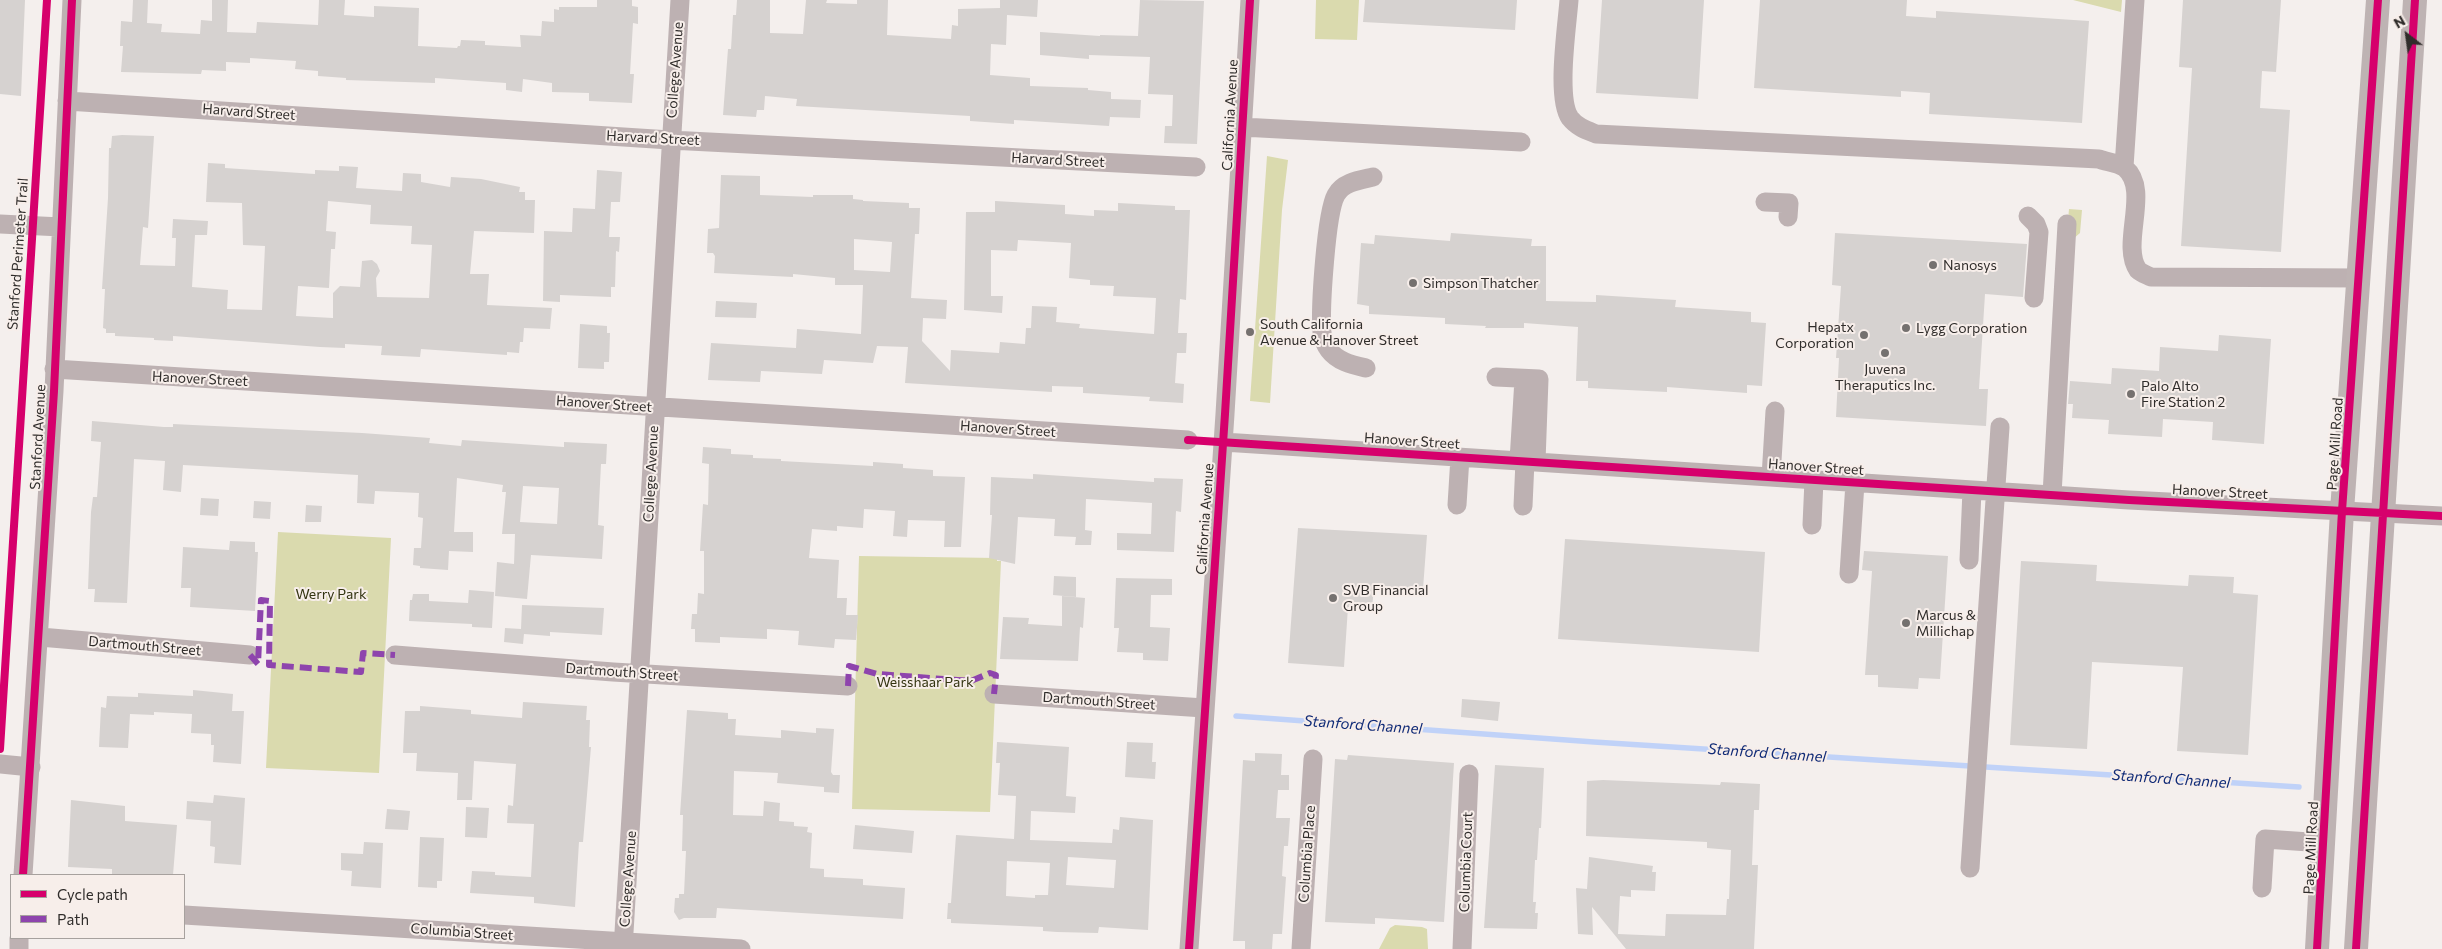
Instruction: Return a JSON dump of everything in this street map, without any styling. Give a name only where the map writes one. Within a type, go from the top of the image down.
[{"type":"main road","name":"Page Mill Road","points":[[2317,949],[2342,511],[2378,0]]},
{"type":"main road","points":[[2356,949],[2415,0]]},
{"type":"street","name":"Stanford Avenue","points":[[23,874],[40,637],[72,0]]},
{"type":"street","name":"College Avenue","points":[[624,945],[670,140],[680,0]]},
{"type":"street","name":"California Avenue","points":[[1189,949],[1250,0]]},
{"type":"street","points":[[1569,0],[1562,95],[1570,118],[1580,128],[1596,134],[2099,159],[2124,167],[2134,178],[2133,257],[2139,271],[2151,277],[2359,278]]},
{"type":"street","points":[[2124,167],[2135,0]]},
{"type":"street","name":"Harvard Street","points":[[67,100],[670,140],[1196,167]]},
{"type":"street","points":[[1242,127],[1521,142]]},
{"type":"street","points":[[1366,368],[1346,363],[1330,351],[1322,334],[1324,278],[1331,209],[1337,193],[1350,183],[1373,177]]},
{"type":"street","points":[[1765,202],[1789,203],[1788,217]]},
{"type":"street","points":[[2028,216],[2036,224],[2039,232],[2034,298]]},
{"type":"street","points":[[0,224],[61,228]]},
{"type":"street","points":[[2052,495],[2067,224]]},
{"type":"street","name":"Hanover Street","points":[[54,369],[1188,440]]},
{"type":"street","points":[[1496,377],[1531,379],[1523,506]]},
{"type":"street","points":[[1771,477],[1776,411]]},
{"type":"street","points":[[1970,868],[2000,427]]},
{"type":"street","name":"Hanover Street","points":[[1223,442],[2052,495],[2442,516]]},
{"type":"street","points":[[1457,505],[1460,457]]},
{"type":"street","points":[[1812,525],[1814,480]]},
{"type":"street","points":[[1849,574],[1855,482]]},
{"type":"street","points":[[1969,560],[1972,490]]},
{"type":"street","name":"Dartmouth Street","points":[[40,637],[250,655]]},
{"type":"street","name":"Dartmouth Street","points":[[395,655],[639,674],[848,686]]},
{"type":"street","name":"Dartmouth Street","points":[[994,694],[1204,708]]},
{"type":"street","name":"Columbia Place","points":[[1301,949],[1312,759]]},
{"type":"street","points":[[0,764],[31,767]]},
{"type":"street","name":"Columbia Court","points":[[1462,949],[1469,774]]},
{"type":"street","points":[[2262,888],[2265,839],[2324,843]]},
{"type":"street","name":"Columbia Street","points":[[185,915],[624,945],[741,949]]},
{"type":"green space","points":[[1316,0],[1359,0],[1357,40],[1315,39]]},
{"type":"green space","points":[[2073,0],[2122,0],[2121,12]]},
{"type":"green space","points":[[1267,156],[1288,160],[1282,210],[1270,403],[1250,401]]},
{"type":"green space","points":[[2069,209],[2082,210],[2080,233],[2073,239],[2067,233]]},
{"type":"green space","name":"Werry Park","points":[[278,532],[391,538],[379,773],[266,768]]},
{"type":"green space","name":"Weisshaar Park","points":[[859,556],[997,558],[997,561],[1001,561],[990,812],[852,809]]},
{"type":"green space","points":[[1395,925],[1427,929],[1428,949],[1379,949],[1390,928]]},
{"type":"building","points":[[0,0],[25,0],[21,96],[0,94]]},
{"type":"building","points":[[133,0],[148,0],[147,23],[162,24],[161,32],[200,34],[201,20],[212,21],[212,0],[228,0],[227,32],[256,33],[257,22],[318,25],[319,0],[345,0],[344,15],[374,17],[374,6],[419,8],[418,46],[457,48],[460,46],[461,40],[485,41],[485,45],[521,47],[520,35],[541,36],[542,21],[554,22],[554,9],[559,10],[559,7],[597,7],[597,0],[632,0],[632,6],[638,7],[638,24],[633,23],[630,74],[634,74],[632,103],[589,101],[589,93],[552,92],[552,83],[523,79],[522,92],[506,90],[506,83],[435,78],[435,83],[346,80],[346,78],[318,76],[318,71],[295,69],[296,61],[250,58],[250,63],[226,62],[226,71],[202,70],[201,74],[121,72],[123,46],[120,46],[121,21],[132,22]]},
{"type":"building","points":[[737,0],[770,0],[770,33],[803,34],[806,0],[827,0],[826,3],[857,4],[857,0],[888,0],[887,35],[951,39],[952,25],[958,26],[958,9],[1000,8],[1000,0],[1038,0],[1037,17],[1007,15],[1006,45],[991,44],[990,75],[1030,78],[1030,86],[1088,88],[1088,90],[1111,92],[1111,99],[1141,100],[1140,118],[1110,117],[1109,126],[1014,120],[1014,124],[970,121],[970,116],[796,106],[797,99],[765,96],[764,110],[757,110],[756,117],[723,115],[728,49],[731,49],[733,15],[736,15]]},
{"type":"building","points":[[1140,0],[1204,1],[1197,144],[1164,143],[1165,126],[1172,126],[1173,95],[1148,94],[1150,57],[1089,55],[1089,59],[1040,55],[1040,32],[1100,36],[1138,36]]},
{"type":"building","points":[[1365,0],[1517,0],[1515,30],[1363,22]]},
{"type":"building","points":[[1602,0],[1704,0],[1698,99],[1596,93]]},
{"type":"building","points":[[1760,0],[1907,0],[1906,16],[1936,18],[1936,11],[2089,21],[2082,123],[1929,114],[1930,93],[1901,91],[1901,97],[1754,88]]},
{"type":"building","points":[[2183,0],[2281,0],[2276,72],[2262,71],[2260,108],[2290,110],[2281,252],[2181,246],[2192,68],[2179,67]]},
{"type":"building","points":[[112,136],[154,136],[148,228],[143,227],[140,265],[175,266],[176,238],[172,238],[173,219],[208,221],[207,235],[195,235],[192,287],[228,290],[227,309],[262,310],[265,246],[243,245],[242,203],[206,202],[208,163],[225,164],[225,168],[315,174],[315,170],[339,171],[339,166],[358,167],[356,188],[402,191],[403,173],[421,174],[421,182],[450,187],[451,177],[481,179],[520,187],[519,192],[525,192],[525,200],[535,200],[534,233],[474,231],[470,274],[489,274],[487,305],[552,308],[550,329],[524,328],[523,342],[520,342],[519,353],[507,352],[507,355],[421,349],[420,357],[381,355],[382,346],[345,344],[345,348],[320,347],[173,336],[173,341],[115,336],[115,333],[106,333],[106,329],[103,328],[105,289],[102,289],[109,148],[111,148]],"holes":[[[328,201],[371,205],[370,224],[412,226],[411,244],[432,245],[429,298],[377,297],[376,278],[380,271],[377,264],[372,260],[362,261],[360,287],[340,286],[333,293],[333,318],[296,316],[298,286],[329,288],[331,249],[335,249],[336,232],[326,231]]]},
{"type":"building","points":[[597,170],[622,172],[620,202],[611,202],[609,237],[620,237],[619,252],[616,251],[615,287],[611,287],[611,297],[560,295],[560,302],[543,301],[544,231],[572,232],[573,208],[595,209]]},
{"type":"building","points":[[721,175],[760,176],[760,195],[813,197],[813,195],[853,195],[853,199],[863,201],[909,203],[909,208],[920,208],[919,234],[915,234],[911,298],[947,300],[946,319],[923,318],[922,341],[950,371],[951,350],[999,353],[1000,342],[1025,344],[1026,328],[1031,328],[1032,306],[1057,307],[1056,322],[1080,324],[1079,328],[1154,334],[1156,298],[1113,296],[1114,286],[1090,285],[1090,280],[1069,278],[1071,243],[1018,240],[1017,251],[991,250],[991,296],[1003,296],[1002,313],[964,310],[966,212],[995,212],[995,201],[1065,205],[1065,214],[1094,216],[1094,210],[1118,211],[1118,203],[1175,206],[1175,210],[1190,210],[1186,300],[1180,299],[1178,333],[1187,333],[1186,353],[1177,353],[1175,383],[1184,384],[1183,403],[1149,401],[1150,397],[1083,393],[1083,387],[1052,386],[1052,392],[905,383],[908,347],[877,346],[873,363],[824,360],[822,374],[761,371],[760,382],[708,380],[711,343],[796,348],[797,329],[861,334],[863,285],[835,285],[835,278],[793,274],[793,277],[714,273],[715,256],[713,253],[707,253],[708,229],[719,228]],"holes":[[[854,239],[892,242],[890,272],[854,270]]]},
{"type":"building","points":[[1451,233],[1532,239],[1531,246],[1546,246],[1546,301],[1596,302],[1596,295],[1676,300],[1675,307],[1751,312],[1751,322],[1766,323],[1762,386],[1747,385],[1747,393],[1667,387],[1667,392],[1588,388],[1588,381],[1576,381],[1578,327],[1524,323],[1524,328],[1485,328],[1486,326],[1445,324],[1445,318],[1369,314],[1369,306],[1357,304],[1361,243],[1374,244],[1375,235],[1450,241]]},
{"type":"building","points":[[1835,233],[2027,244],[2023,297],[1985,294],[1979,389],[1988,389],[1986,426],[1836,417],[1839,358],[1836,358],[1841,286],[1832,285]]},
{"type":"building","points":[[716,301],[757,303],[756,318],[715,317]]},
{"type":"building","points":[[580,324],[607,326],[607,333],[610,333],[609,362],[604,362],[604,369],[578,368]]},
{"type":"building","points":[[2219,335],[2271,339],[2264,444],[2212,440],[2213,422],[2163,419],[2162,437],[2108,434],[2109,420],[2072,418],[2073,404],[2068,404],[2070,381],[2111,384],[2112,368],[2159,371],[2160,347],[2218,351]]},
{"type":"building","points":[[92,421],[164,427],[173,427],[173,424],[362,433],[430,438],[429,443],[461,446],[462,440],[564,447],[564,442],[607,444],[606,464],[601,464],[598,525],[604,526],[602,559],[531,555],[527,599],[495,596],[497,562],[514,564],[515,534],[502,534],[506,492],[502,492],[503,485],[457,478],[454,532],[473,532],[473,552],[449,551],[448,570],[420,568],[420,566],[413,565],[414,548],[421,548],[423,518],[418,517],[419,493],[375,491],[374,504],[357,503],[358,475],[183,465],[181,492],[163,490],[165,461],[134,459],[127,603],[94,602],[95,589],[88,589],[91,512],[93,497],[97,497],[101,442],[91,441]],"holes":[[[523,486],[559,488],[557,524],[520,522]]]},
{"type":"building","points":[[703,447],[731,449],[731,454],[753,455],[753,458],[781,459],[781,461],[873,466],[873,462],[903,464],[903,468],[933,470],[933,476],[965,477],[961,547],[944,547],[945,521],[908,520],[907,537],[893,536],[895,511],[864,509],[863,528],[837,526],[837,531],[812,529],[809,558],[839,560],[837,598],[847,598],[846,615],[858,615],[856,640],[835,639],[834,648],[798,645],[799,631],[767,629],[767,639],[720,637],[720,643],[695,642],[695,629],[691,629],[692,614],[697,614],[698,593],[704,594],[704,551],[700,551],[703,504],[708,505],[709,464],[702,463]]},
{"type":"building","points":[[1033,474],[1154,482],[1154,478],[1183,479],[1181,512],[1176,511],[1174,552],[1117,550],[1117,533],[1151,534],[1152,503],[1086,499],[1085,530],[1092,531],[1091,545],[1075,545],[1076,537],[1054,536],[1055,519],[1018,517],[1015,564],[989,558],[992,515],[990,515],[991,477],[1033,479]]},
{"type":"building","points":[[201,498],[219,499],[218,516],[200,515]]},
{"type":"building","points":[[254,501],[271,502],[270,519],[253,518]]},
{"type":"building","points":[[306,505],[322,506],[321,522],[305,522]]},
{"type":"building","name":"SVB Financial Group","points":[[1298,528],[1427,535],[1423,589],[1374,586],[1372,609],[1348,607],[1344,667],[1288,663]]},
{"type":"building","points":[[1565,539],[1765,552],[1759,652],[1558,639]]},
{"type":"building","points":[[230,541],[255,542],[255,552],[258,552],[255,611],[190,607],[191,588],[181,588],[183,547],[229,550]]},
{"type":"building","name":"Marcus & Millichap","points":[[1864,551],[1948,556],[1940,679],[1919,678],[1918,689],[1878,687],[1878,675],[1865,675],[1872,571],[1862,570]]},
{"type":"building","points":[[2021,561],[2097,565],[2096,581],[2188,586],[2189,575],[2234,577],[2233,593],[2258,595],[2248,755],[2177,751],[2183,667],[2092,662],[2087,749],[2010,745]]},
{"type":"building","points":[[1054,576],[1076,577],[1076,597],[1053,595]]},
{"type":"building","points":[[1116,578],[1172,579],[1172,595],[1151,595],[1150,627],[1170,628],[1168,661],[1143,660],[1143,653],[1117,652],[1119,628],[1114,628]]},
{"type":"building","points":[[469,590],[494,592],[492,628],[472,627],[472,624],[409,621],[410,600],[412,600],[413,594],[429,594],[429,601],[468,603]]},
{"type":"building","points":[[1062,596],[1085,598],[1083,628],[1080,627],[1078,661],[1000,659],[1003,617],[1029,618],[1028,624],[1062,626]]},
{"type":"building","points":[[522,605],[604,608],[602,635],[550,632],[550,636],[524,634],[523,644],[504,642],[505,628],[521,629]]},
{"type":"building","points":[[193,690],[233,694],[232,711],[244,711],[241,764],[213,762],[214,745],[211,745],[211,734],[191,733],[192,714],[154,712],[154,715],[130,714],[128,748],[99,747],[101,707],[106,708],[107,696],[138,697],[138,693],[193,696]]},
{"type":"building","points":[[1462,699],[1500,702],[1498,721],[1461,717]]},
{"type":"building","points":[[523,702],[587,706],[586,720],[590,720],[589,747],[591,747],[583,842],[579,842],[575,907],[534,903],[534,897],[470,893],[472,871],[495,872],[495,875],[531,877],[534,824],[507,823],[508,805],[513,806],[516,764],[474,761],[472,800],[457,800],[458,773],[416,771],[417,753],[403,753],[405,711],[420,711],[420,706],[471,710],[471,714],[522,718]]},
{"type":"building","points":[[687,710],[728,713],[728,719],[736,719],[735,735],[781,738],[781,730],[816,733],[816,728],[834,729],[831,772],[833,775],[840,775],[839,793],[824,792],[824,787],[777,783],[778,773],[734,771],[733,815],[763,816],[764,801],[780,803],[779,821],[794,822],[794,826],[808,827],[807,832],[812,833],[810,868],[824,869],[824,877],[863,879],[863,885],[905,888],[903,919],[717,908],[716,918],[684,918],[679,920],[674,912],[675,898],[679,898],[679,894],[684,894],[686,851],[682,851],[683,815],[680,815]]},
{"type":"building","points":[[997,742],[1069,747],[1066,796],[1076,797],[1075,813],[1031,811],[1030,840],[1112,843],[1113,829],[1119,830],[1120,817],[1153,820],[1148,930],[1099,927],[1098,933],[1057,932],[1043,931],[1043,927],[951,923],[951,919],[947,919],[948,903],[951,903],[956,835],[1014,839],[1016,796],[998,795],[1000,763],[996,763]],"holes":[[[1068,857],[1116,860],[1114,888],[1066,885]],[[1007,861],[1050,863],[1048,895],[1035,895],[1035,898],[1006,896]]]},
{"type":"building","points":[[1127,742],[1153,743],[1152,762],[1156,762],[1155,779],[1125,777]]},
{"type":"building","points":[[1255,753],[1282,754],[1281,775],[1289,775],[1289,790],[1278,790],[1276,818],[1290,818],[1288,846],[1284,846],[1282,876],[1286,877],[1282,934],[1273,934],[1272,949],[1245,949],[1245,941],[1233,941],[1243,760],[1255,761]]},
{"type":"building","points":[[1348,755],[1454,763],[1444,922],[1375,918],[1375,924],[1325,922],[1335,759],[1347,760]]},
{"type":"building","points":[[1495,765],[1544,768],[1541,828],[1539,828],[1537,860],[1535,860],[1533,902],[1536,902],[1535,913],[1538,913],[1537,929],[1484,928]]},
{"type":"building","points":[[1587,781],[1720,785],[1721,782],[1760,784],[1759,810],[1754,810],[1752,865],[1758,865],[1754,949],[1626,949],[1592,907],[1593,935],[1578,934],[1576,888],[1587,889],[1589,857],[1653,866],[1652,872],[1656,872],[1655,891],[1631,890],[1631,897],[1620,896],[1618,934],[1665,936],[1666,914],[1726,915],[1727,899],[1729,899],[1731,850],[1707,848],[1707,842],[1586,836]]},
{"type":"building","points":[[214,795],[245,798],[241,865],[214,863],[215,847],[210,846],[211,821],[186,819],[187,801],[213,803]]},
{"type":"building","points":[[71,800],[125,806],[125,821],[177,825],[173,874],[112,874],[112,869],[68,867]]},
{"type":"building","points":[[466,807],[489,808],[487,838],[465,837]]},
{"type":"building","points":[[387,809],[410,811],[408,830],[385,829]]},
{"type":"building","points":[[855,825],[914,831],[912,853],[853,849]]},
{"type":"building","points":[[420,837],[444,838],[442,881],[437,881],[437,888],[418,887]]},
{"type":"building","points":[[364,842],[383,843],[381,888],[351,886],[352,871],[341,870],[341,853],[363,854]]},
{"type":"waterway","name":"Stanford Channel","points":[[1236,716],[1594,742],[2299,787]]},
{"type":"marked path","points":[[250,655],[258,664],[261,600],[270,601],[269,665],[361,672],[363,653],[395,655]]},
{"type":"marked path","points":[[848,686],[849,666],[877,674],[971,681],[990,673],[996,675],[994,694]]},
{"type":"cycle path","name":"Stanford Perimeter Trail","points":[[0,749],[47,0]]},
{"type":"cycle path","points":[[23,874],[54,391],[72,0]]},
{"type":"cycle path","points":[[1189,949],[1225,414],[1250,0]]},
{"type":"cycle path","points":[[2317,949],[2342,511],[2378,0]]},
{"type":"cycle path","points":[[2356,949],[2415,0]]},
{"type":"cycle path","points":[[1188,440],[2129,500],[2442,516]]},
{"type":"place","name":"Nanosys","points":[[1933,265]]},
{"type":"place","name":"Simpson Thatcher","points":[[1413,283]]},
{"type":"place","name":"Lygg Corporation","points":[[1906,328]]},
{"type":"place","name":"South California Avenue & Hanover Street","points":[[1250,332]]},
{"type":"place","name":"Hepatx Corporation","points":[[1864,335]]},
{"type":"place","name":"Juvena Theraputics Inc.","points":[[1885,353]]},
{"type":"place","name":"Palo Alto Fire Station 2","points":[[2131,394]]},
{"type":"place","name":"SVB Financial Group","points":[[1333,598]]},
{"type":"place","name":"Marcus & Millichap","points":[[1906,623]]}]
